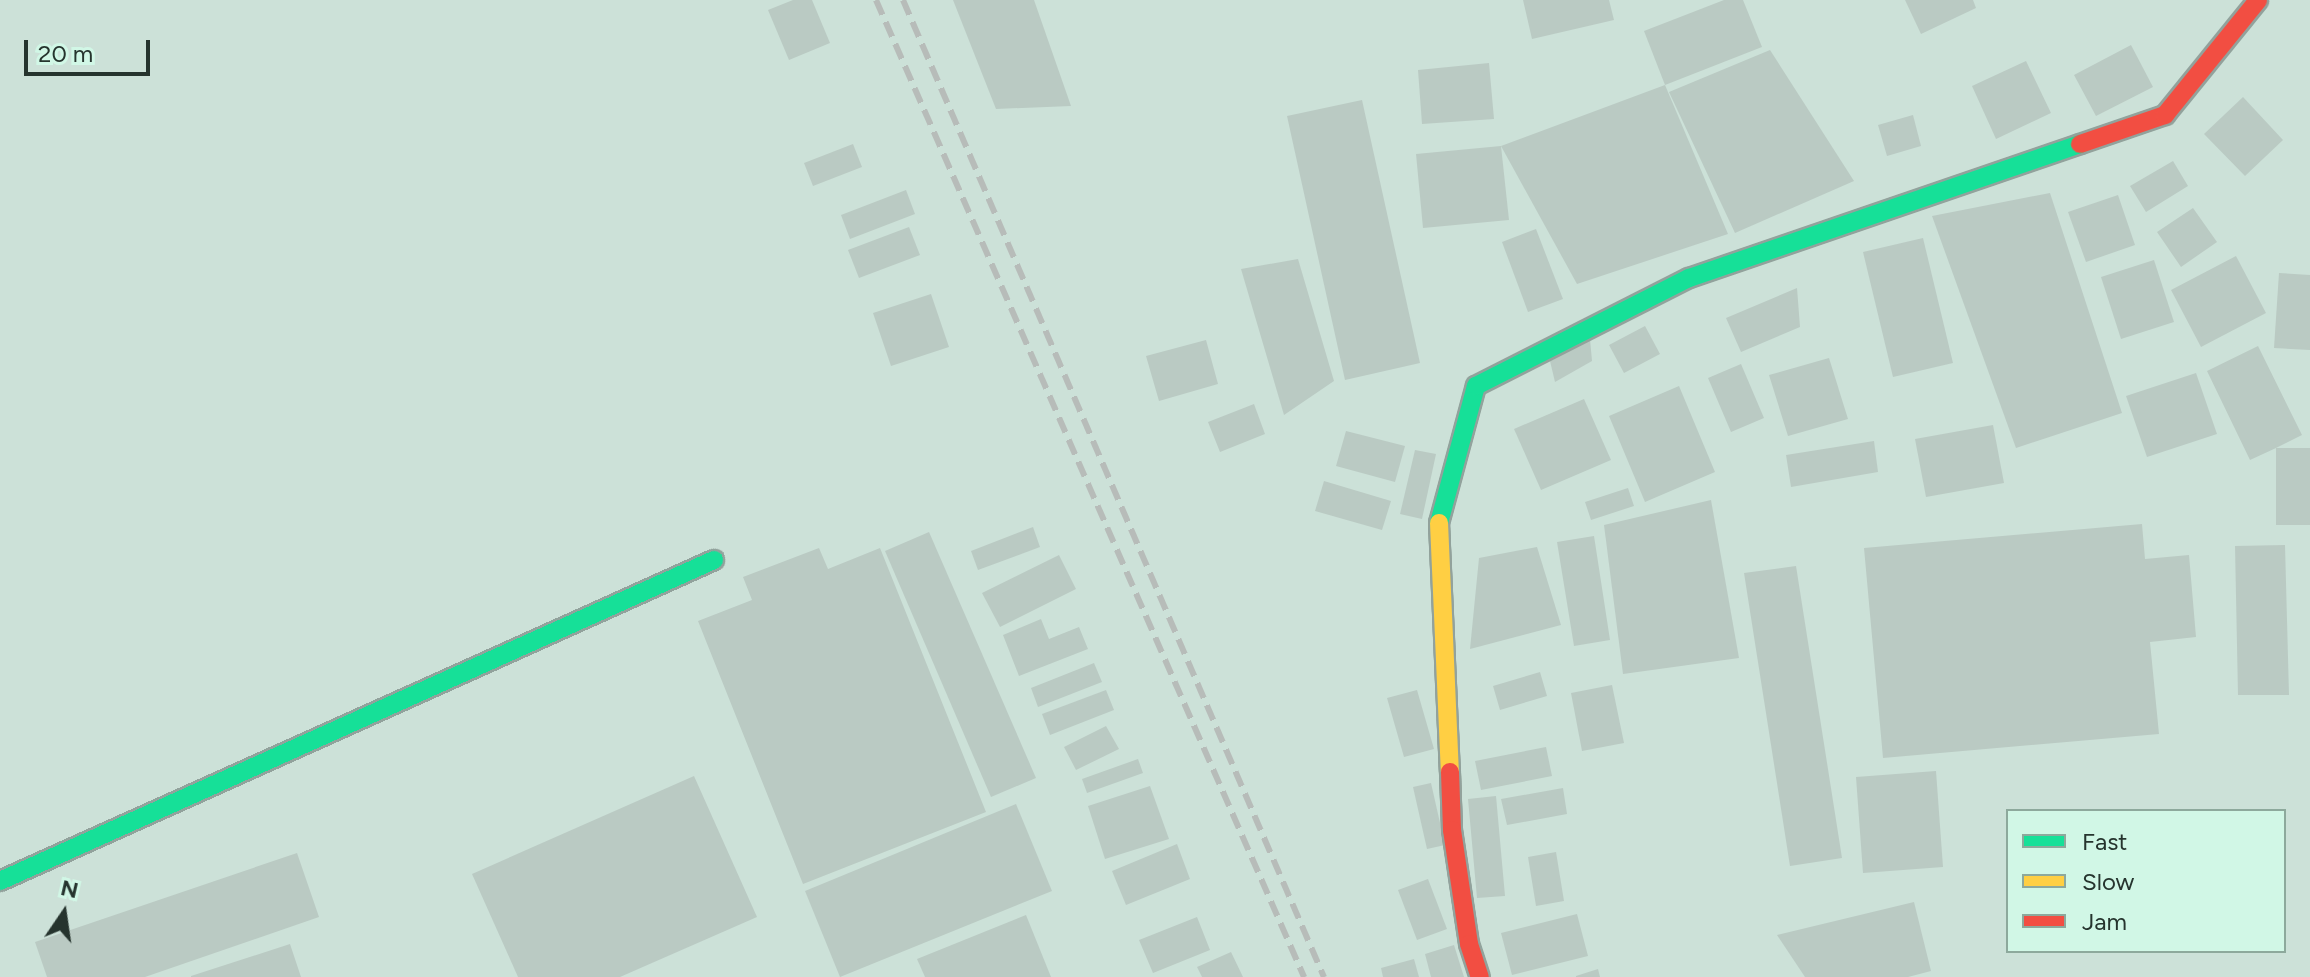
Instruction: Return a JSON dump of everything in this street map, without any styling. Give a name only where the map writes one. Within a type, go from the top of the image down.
[{"type":"street","points":[[1480,977],[1469,944],[1452,830],[1439,521],[1476,386],[1689,278],[2165,115],[2258,0]]},
{"type":"street","points":[[0,881],[714,560]]},
{"type":"building","points":[[793,0],[812,0],[830,43],[789,60],[768,10]]},
{"type":"building","points":[[953,0],[1034,0],[1071,106],[996,109]]},
{"type":"building","points":[[1523,0],[1609,0],[1614,20],[1532,39]]},
{"type":"building","points":[[1724,0],[1743,0],[1762,47],[1665,85],[1644,31]]},
{"type":"building","points":[[1905,0],[1973,0],[1976,8],[1921,34]]},
{"type":"building","points":[[2131,45],[2153,87],[2096,116],[2074,75]]},
{"type":"building","points":[[1770,50],[1854,181],[1735,233],[1669,92]]},
{"type":"building","points":[[2026,61],[2051,113],[1996,139],[1972,86]]},
{"type":"building","points":[[1489,63],[1494,119],[1422,124],[1418,70]]},
{"type":"building","points":[[1665,85],[1728,234],[1577,284],[1501,146]]},
{"type":"building","points":[[2243,97],[2283,140],[2245,176],[2204,134]]},
{"type":"building","points":[[1362,100],[1420,363],[1345,380],[1287,116]]},
{"type":"building","points":[[1913,115],[1921,146],[1887,156],[1878,125]]},
{"type":"building","points":[[853,144],[862,167],[813,186],[804,163]]},
{"type":"building","points":[[1501,146],[1509,220],[1423,228],[1416,154]]},
{"type":"building","points":[[2173,161],[2188,186],[2146,212],[2130,186]]},
{"type":"building","points":[[906,190],[915,214],[850,239],[841,215]]},
{"type":"building","points":[[2050,193],[2122,413],[2016,448],[1932,216]]},
{"type":"building","points":[[2118,195],[2135,245],[2086,262],[2068,212]]},
{"type":"building","points":[[2193,208],[2217,242],[2181,267],[2157,232]]},
{"type":"building","points":[[909,227],[920,255],[859,278],[848,250]]},
{"type":"building","points":[[1536,229],[1563,299],[1528,312],[1502,242]]},
{"type":"building","points":[[1923,238],[1953,363],[1893,377],[1863,252]]},
{"type":"building","points":[[2236,256],[2266,313],[2201,347],[2171,290]]},
{"type":"building","points":[[1298,259],[1334,381],[1284,415],[1241,269]]},
{"type":"building","points":[[2154,260],[2174,322],[2121,339],[2101,277]]},
{"type":"building","points":[[2279,273],[2310,275],[2310,350],[2274,348]]},
{"type":"building","points":[[1797,288],[1800,327],[1741,352],[1726,318]]},
{"type":"building","points":[[931,294],[949,347],[891,366],[873,313]]},
{"type":"building","points":[[1645,326],[1660,354],[1624,373],[1609,345]]},
{"type":"building","points":[[1590,339],[1592,361],[1555,382],[1550,361]]},
{"type":"building","points":[[1206,340],[1218,384],[1159,401],[1146,356]]},
{"type":"building","points":[[2258,346],[2302,435],[2250,460],[2207,371]]},
{"type":"building","points":[[1829,358],[1848,419],[1788,436],[1769,375]]},
{"type":"building","points":[[1741,364],[1764,418],[1731,432],[1708,378]]},
{"type":"building","points":[[2196,373],[2217,434],[2147,457],[2126,396]]},
{"type":"building","points":[[1679,386],[1715,472],[1645,502],[1609,416]]},
{"type":"building","points":[[1584,399],[1611,460],[1541,490],[1514,429]]},
{"type":"building","points":[[1254,404],[1265,434],[1220,452],[1208,422]]},
{"type":"building","points":[[1993,425],[2004,483],[1926,497],[1915,439]]},
{"type":"building","points":[[1346,431],[1405,446],[1395,482],[1336,466]]},
{"type":"building","points":[[1874,441],[1878,472],[1791,487],[1786,455]]},
{"type":"building","points":[[2276,448],[2310,448],[2310,525],[2276,525]]},
{"type":"building","points":[[1415,450],[1436,454],[1422,519],[1400,514]]},
{"type":"building","points":[[1324,481],[1391,501],[1382,530],[1315,511]]},
{"type":"building","points":[[1628,488],[1634,506],[1591,520],[1585,502]]},
{"type":"building","points":[[1711,500],[1739,658],[1623,674],[1604,525]]},
{"type":"building","points":[[2142,524],[2145,559],[2189,555],[2196,637],[2150,642],[2159,734],[1883,758],[1864,548]]},
{"type":"building","points":[[1033,527],[1040,547],[978,570],[971,551]]},
{"type":"building","points":[[929,532],[1036,778],[991,797],[885,551]]},
{"type":"building","points":[[1594,536],[1610,640],[1574,646],[1557,542]]},
{"type":"building","points":[[2285,545],[2289,695],[2238,695],[2235,546]]},
{"type":"building","points":[[1537,547],[1561,625],[1470,649],[1479,558]]},
{"type":"building","points":[[819,548],[828,569],[880,548],[986,812],[803,884],[698,621],[752,600],[743,577]]},
{"type":"building","points":[[1059,555],[1076,589],[1000,627],[982,593]]},
{"type":"building","points":[[1796,566],[1842,858],[1790,866],[1744,573]]},
{"type":"building","points":[[1041,619],[1049,639],[1079,627],[1088,649],[1019,676],[1003,635]]},
{"type":"building","points":[[1094,663],[1102,682],[1038,707],[1031,688]]},
{"type":"building","points":[[1540,672],[1547,696],[1500,710],[1493,686]]},
{"type":"building","points":[[1612,685],[1624,743],[1582,751],[1571,693]]},
{"type":"building","points":[[1106,690],[1114,710],[1050,735],[1042,714]]},
{"type":"building","points":[[1417,690],[1434,749],[1404,757],[1387,698]]},
{"type":"building","points":[[1106,726],[1119,749],[1076,770],[1064,747]]},
{"type":"building","points":[[1546,747],[1552,776],[1481,790],[1475,761]]},
{"type":"building","points":[[1138,759],[1143,773],[1087,793],[1082,779]]},
{"type":"building","points":[[1936,771],[1943,867],[1863,873],[1856,777]]},
{"type":"building","points":[[694,776],[757,917],[620,977],[518,977],[472,874]]},
{"type":"building","points":[[1431,783],[1445,845],[1427,849],[1413,787]]},
{"type":"building","points":[[1150,786],[1169,839],[1105,859],[1088,806]]},
{"type":"building","points":[[1563,788],[1567,814],[1507,825],[1501,799]]},
{"type":"building","points":[[1496,796],[1505,896],[1477,898],[1468,799]]},
{"type":"building","points":[[1016,804],[1052,891],[840,977],[805,891]]},
{"type":"building","points":[[1177,844],[1190,879],[1126,905],[1112,871]]},
{"type":"building","points":[[1556,852],[1564,901],[1536,906],[1528,857]]},
{"type":"building","points":[[297,853],[319,917],[145,977],[47,977],[35,942]]},
{"type":"building","points":[[1428,879],[1447,929],[1417,940],[1398,890]]},
{"type":"building","points":[[1914,902],[1931,971],[1908,977],[1805,977],[1777,935]]},
{"type":"building","points":[[1577,914],[1588,956],[1512,975],[1501,933]]},
{"type":"building","points":[[1026,915],[1051,977],[925,977],[917,959]]},
{"type":"building","points":[[1197,917],[1210,950],[1153,973],[1139,940]]},
{"type":"building","points":[[290,944],[301,977],[191,977],[191,976]]},
{"type":"building","points":[[1454,945],[1464,977],[1431,977],[1425,954]]},
{"type":"building","points":[[1231,952],[1243,977],[1202,977],[1197,967]]},
{"type":"building","points":[[1414,959],[1419,977],[1383,977],[1381,968]]},
{"type":"building","points":[[1598,969],[1600,977],[1576,977],[1576,976]]},
{"type":"railway","points":[[876,0],[1304,977]]},
{"type":"railway","points":[[903,0],[1324,977]]},
{"type":"traffic: fast","points":[[1439,523],[1476,386],[1689,278],[2080,144]]},
{"type":"traffic: fast","points":[[0,881],[714,560]]},
{"type":"traffic: slow","points":[[1439,523],[1450,772]]},
{"type":"traffic: jam","points":[[2080,144],[2165,115],[2258,0]]},
{"type":"traffic: jam","points":[[1450,772],[1452,830],[1469,944],[1480,977]]}]
